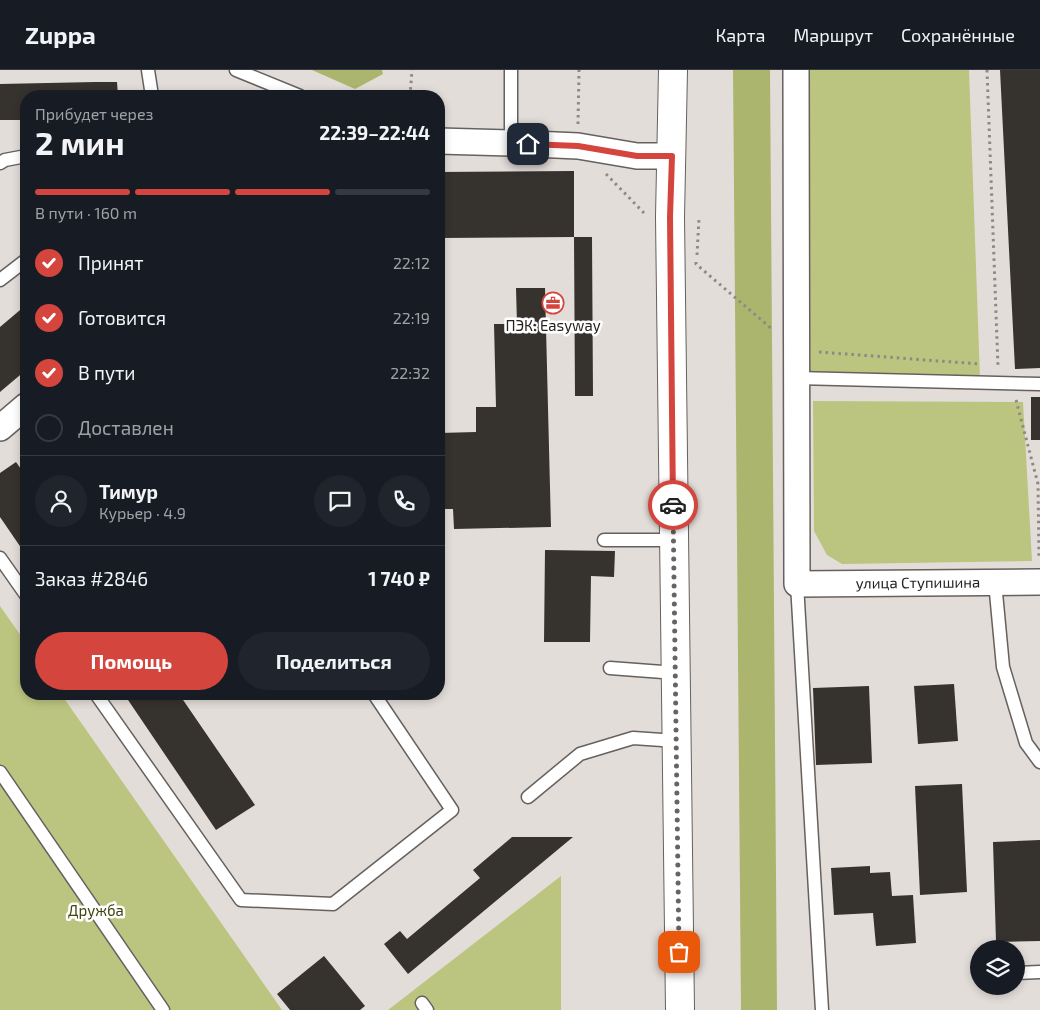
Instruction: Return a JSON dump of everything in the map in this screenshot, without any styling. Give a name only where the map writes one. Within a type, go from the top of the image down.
[{"type":"main road","points":[[673,70],[670,217],[680,1010]]},
{"type":"street","points":[[796,70],[797,584]]},
{"type":"street","points":[[445,141],[578,146],[637,156],[672,156]]},
{"type":"street","points":[[0,428],[20,411]]},
{"type":"street","name":"улица Ступишина","points":[[797,584],[1040,582]]},
{"type":"lane","points":[[148,70],[151,90]]},
{"type":"lane","points":[[236,70],[285,90]]},
{"type":"lane","points":[[445,131],[511,143],[511,70]]},
{"type":"lane","points":[[0,163],[4,160],[20,157]]},
{"type":"lane","points":[[0,280],[20,265]]},
{"type":"lane","points":[[796,378],[1040,384]]},
{"type":"lane","points":[[604,540],[674,540]]},
{"type":"lane","points":[[0,558],[20,587]]},
{"type":"lane","points":[[995,582],[1003,667],[1026,743],[1040,762]]},
{"type":"lane","points":[[797,584],[822,1010]]},
{"type":"lane","points":[[610,668],[676,673]]},
{"type":"lane","points":[[100,700],[241,900],[333,904],[452,810],[378,700]]},
{"type":"lane","points":[[528,797],[580,754],[632,738],[677,741]]},
{"type":"lane","points":[[0,772],[163,1010]]},
{"type":"lane","points":[[1025,973],[1040,972]]},
{"type":"path","points":[[410,90],[412,70]]},
{"type":"path","points":[[987,70],[999,383],[1015,397],[1039,484],[1040,582]]},
{"type":"green space","points":[[312,70],[382,70],[383,74],[355,89]]},
{"type":"green space","points":[[733,70],[770,70],[777,1010],[741,1010]]},
{"type":"green space","points":[[808,70],[969,70],[980,379],[810,372]]},
{"type":"green space","points":[[813,401],[1023,402],[1032,561],[842,564],[827,555],[814,531]]},
{"type":"green space","name":"Дружба","points":[[0,606],[20,634],[20,700],[65,700],[282,1010],[0,1010]]},
{"type":"green space","points":[[561,876],[561,1010],[388,1010]]},
{"type":"building","points":[[1000,70],[1040,70],[1040,368],[1015,369]]},
{"type":"building","points":[[117,82],[118,90],[20,90],[20,120],[0,120],[0,84]]},
{"type":"building","points":[[574,171],[574,237],[445,238],[445,172]]},
{"type":"building","points":[[574,237],[592,237],[593,396],[575,396]]},
{"type":"building","points":[[516,288],[545,288],[551,527],[454,529],[453,509],[445,509],[445,433],[476,432],[476,407],[496,407],[494,324],[517,324]]},
{"type":"building","points":[[20,310],[20,375],[0,392],[0,327]]},
{"type":"building","points":[[1031,397],[1040,397],[1040,440],[1031,440]]},
{"type":"building","points":[[16,462],[20,468],[20,546],[0,517],[0,473]]},
{"type":"building","points":[[545,550],[615,551],[614,577],[591,576],[590,642],[544,642]]},
{"type":"building","points":[[954,684],[958,741],[918,744],[914,686]]},
{"type":"building","points":[[869,686],[872,763],[816,765],[813,688]]},
{"type":"building","points":[[128,700],[183,700],[255,805],[216,830]]},
{"type":"building","points":[[962,784],[967,892],[920,895],[915,786]]},
{"type":"building","points":[[512,837],[573,837],[408,974],[384,944],[400,931],[407,939],[480,878],[473,870]]},
{"type":"building","points":[[1040,840],[1040,941],[996,940],[993,842]]},
{"type":"building","points":[[870,866],[870,873],[890,872],[892,896],[913,895],[916,943],[876,946],[873,913],[834,915],[831,868]]},
{"type":"building","points":[[324,956],[365,1006],[360,1010],[290,1010],[277,994]]},
{"type":"way so far","points":[[673,505],[679,952]]},
{"type":"place","name":"ПЭК: Easyway","points":[[553,303]]},
{"type":"route","points":[[528,144],[578,146],[637,156],[672,156],[670,217],[673,505]]}]
